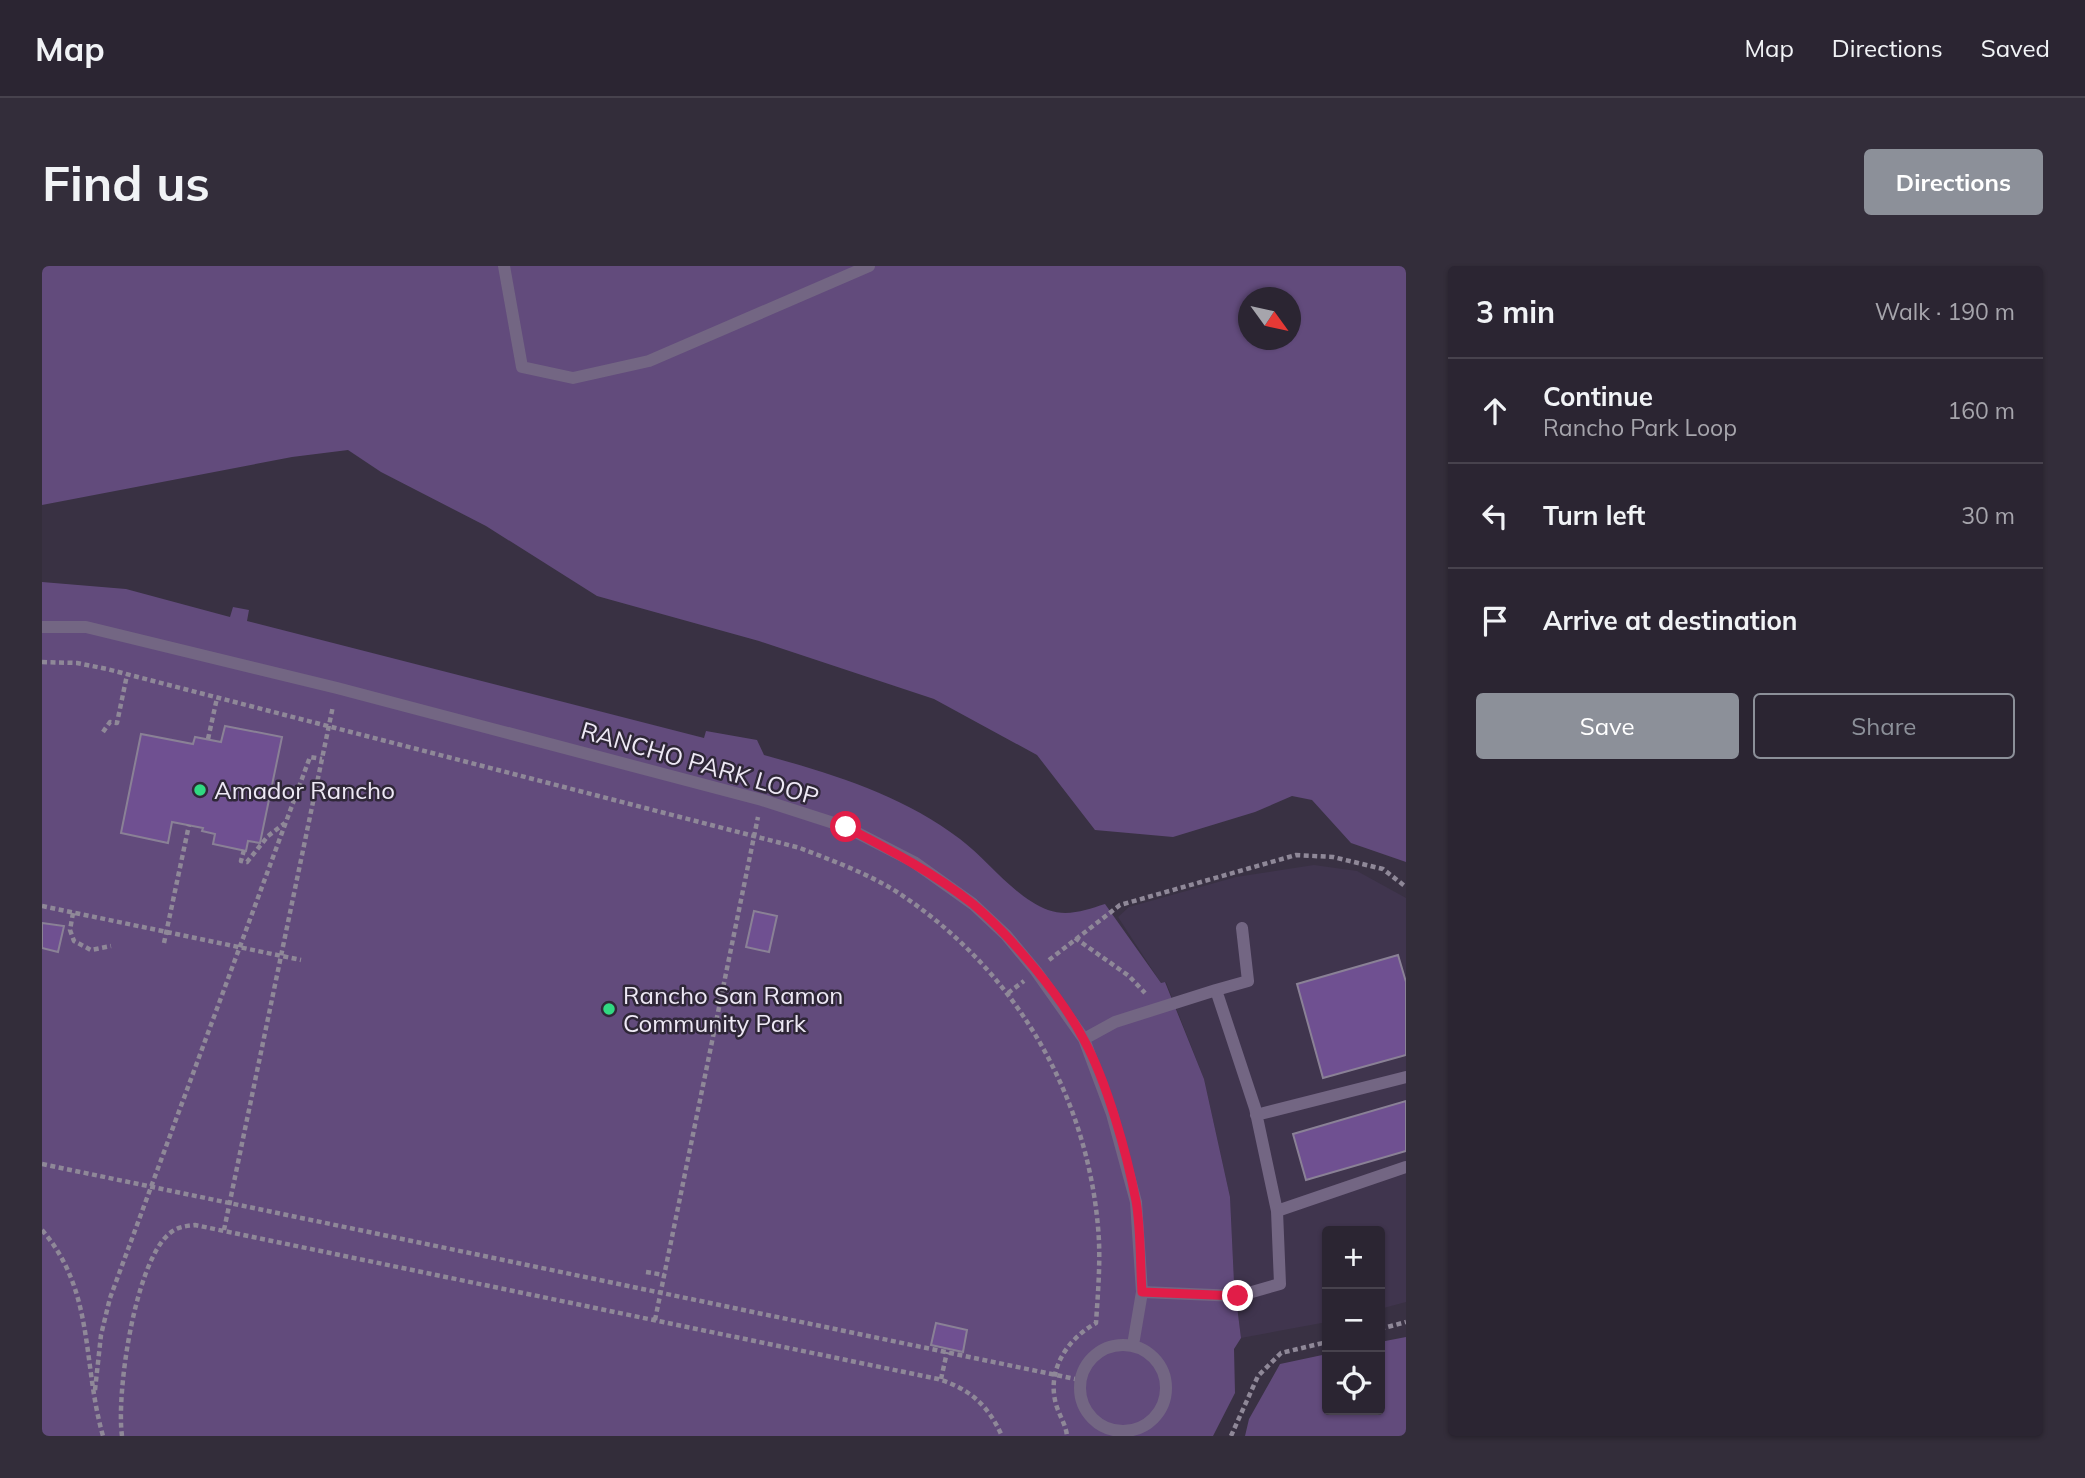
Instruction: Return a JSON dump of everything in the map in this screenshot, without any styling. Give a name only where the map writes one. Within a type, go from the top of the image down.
[{"type":"lane","points":[[504,266],[522,367],[573,378],[649,362],[869,266]]},
{"type":"lane","name":"RANCHO PARK LOOP","points":[[42,626],[86,627],[337,688],[762,800],[846,827],[914,862],[973,904],[1028,962],[1084,1039],[1112,1114],[1136,1202],[1142,1292],[1133,1345]]},
{"type":"lane","points":[[1084,1039],[1115,1022],[1151,1009],[1248,981],[1242,928]]},
{"type":"lane","points":[[1142,1292],[1238,1296],[1280,1284],[1277,1211],[1256,1115],[1216,990]]},
{"type":"lane","points":[[1256,1115],[1406,1077]]},
{"type":"lane","points":[[1277,1211],[1406,1167]]},
{"type":"lane","points":[[1115,1345],[1133,1345],[1153,1356],[1165,1375],[1166,1397],[1155,1417],[1136,1429],[1113,1433],[1098,1424],[1087,1412],[1081,1396],[1080,1380],[1087,1364],[1100,1352],[1115,1345]]},
{"type":"path","points":[[42,662],[77,663],[127,675],[800,848],[857,870],[895,891],[936,920],[977,956],[1008,993],[1045,1050],[1074,1113],[1091,1175],[1099,1229],[1096,1323],[1078,1333],[1065,1348],[1055,1374],[1054,1398],[1067,1436]]},
{"type":"path","points":[[103,732],[110,722],[117,723],[127,675]]},
{"type":"path","points":[[223,1230],[337,688]]},
{"type":"path","points":[[208,739],[216,698]]},
{"type":"path","points":[[95,1390],[101,1335],[110,1298],[310,757],[322,759]]},
{"type":"path","points":[[655,1320],[762,800]]},
{"type":"path","points":[[244,850],[242,861],[247,862],[268,836],[285,823]]},
{"type":"path","points":[[164,943],[189,825]]},
{"type":"path","points":[[1046,962],[1120,905],[1296,855],[1333,857],[1383,869],[1406,887]]},
{"type":"path","points":[[42,906],[301,960]]},
{"type":"path","points":[[73,913],[70,930],[75,941],[91,950],[111,946]]},
{"type":"path","points":[[1075,939],[1140,986],[1151,1009]]},
{"type":"path","points":[[1008,993],[1026,979]]},
{"type":"path","points":[[42,1164],[1080,1380]]},
{"type":"path","points":[[122,1436],[123,1367],[133,1315],[160,1242],[171,1231],[195,1224],[941,1380],[962,1386],[978,1398],[994,1417],[1002,1436]]},
{"type":"path","points":[[42,1230],[57,1248],[75,1282],[103,1436]]},
{"type":"path","points":[[646,1272],[664,1275]]},
{"type":"path","points":[[1385,1328],[1406,1322]]},
{"type":"path","points":[[1231,1436],[1258,1376],[1281,1353],[1322,1343]]},
{"type":"path","points":[[941,1380],[947,1352]]},
{"type":"shaded area","points":[[42,266],[1406,266],[1406,862],[1351,843],[1312,800],[1292,796],[1255,812],[1173,837],[1095,830],[1037,755],[934,699],[759,641],[597,596],[486,526],[381,472],[348,450],[292,457],[42,505]]},
{"type":"shaded area","name":"Rancho San Ramon Community Park","points":[[42,582],[126,589],[230,617],[233,607],[249,610],[247,621],[704,738],[706,731],[757,740],[764,755],[841,778],[915,810],[960,839],[1024,897],[1048,910],[1070,913],[1105,904],[1161,983],[1165,982],[1204,1079],[1230,1197],[1234,1282],[1241,1338],[1234,1349],[1235,1393],[1213,1436],[42,1436]]},
{"type":"shaded area","points":[[1314,865],[1357,871],[1406,898],[1406,1302],[1385,1308],[1385,1226],[1322,1226],[1322,1323],[1241,1338],[1234,1282],[1230,1197],[1204,1079],[1166,982],[1161,983],[1118,917],[1129,907],[1236,877]]},
{"type":"shaded area","points":[[1406,1337],[1406,1436],[1245,1436],[1249,1419],[1280,1364],[1322,1355],[1322,1415],[1385,1415],[1385,1341]]},
{"type":"building","name":"Amador Rancho","points":[[225,726],[282,737],[260,843],[248,841],[246,851],[213,844],[215,834],[202,831],[203,828],[172,822],[168,843],[121,833],[141,734],[193,744],[195,737],[221,742]]},
{"type":"building","points":[[754,911],[777,916],[769,952],[746,947]]},
{"type":"building","points":[[42,923],[64,926],[58,952],[42,948]]},
{"type":"building","points":[[1398,955],[1406,982],[1406,1055],[1323,1078],[1297,984]]},
{"type":"building","points":[[1406,1101],[1406,1151],[1306,1180],[1293,1134]]},
{"type":"building","points":[[936,1323],[967,1330],[963,1352],[931,1345]]},
{"type":"place","name":"Amador Rancho","points":[[200,790]]},
{"type":"place","name":"Rancho San Ramon Community Park","points":[[609,1009]]},
{"type":"route","points":[[846,827],[914,862],[973,904],[1006,935],[1036,971],[1084,1039],[1112,1114],[1136,1202],[1142,1292],[1238,1296]]}]
